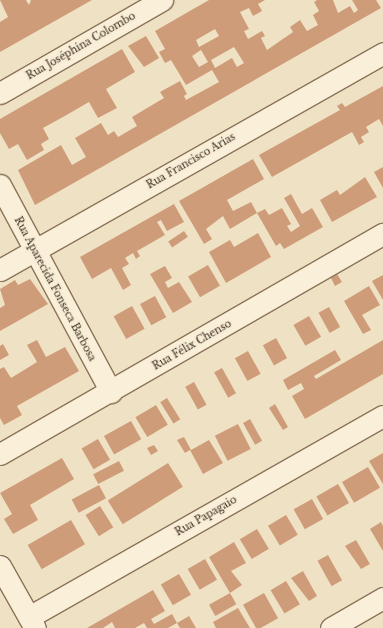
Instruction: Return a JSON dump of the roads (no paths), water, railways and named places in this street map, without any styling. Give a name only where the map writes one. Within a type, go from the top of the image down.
[{"type":"street","name":"Rua Joséphina Colombo","points":[[0,93],[162,0]]},
{"type":"street","name":"Rua Francisco Arias","points":[[0,270],[383,52]]},
{"type":"street","name":"Rua Aparecida Fonseca Barbosa","points":[[0,185],[33,251],[111,392]]},
{"type":"street","name":"Rua Félix Chenso","points":[[0,454],[111,392],[383,234]]},
{"type":"street","name":"Rua Papagaio","points":[[32,623],[383,416]]},
{"type":"street","points":[[0,566],[32,623]]},
{"type":"street","points":[[331,628],[383,598]]}]
